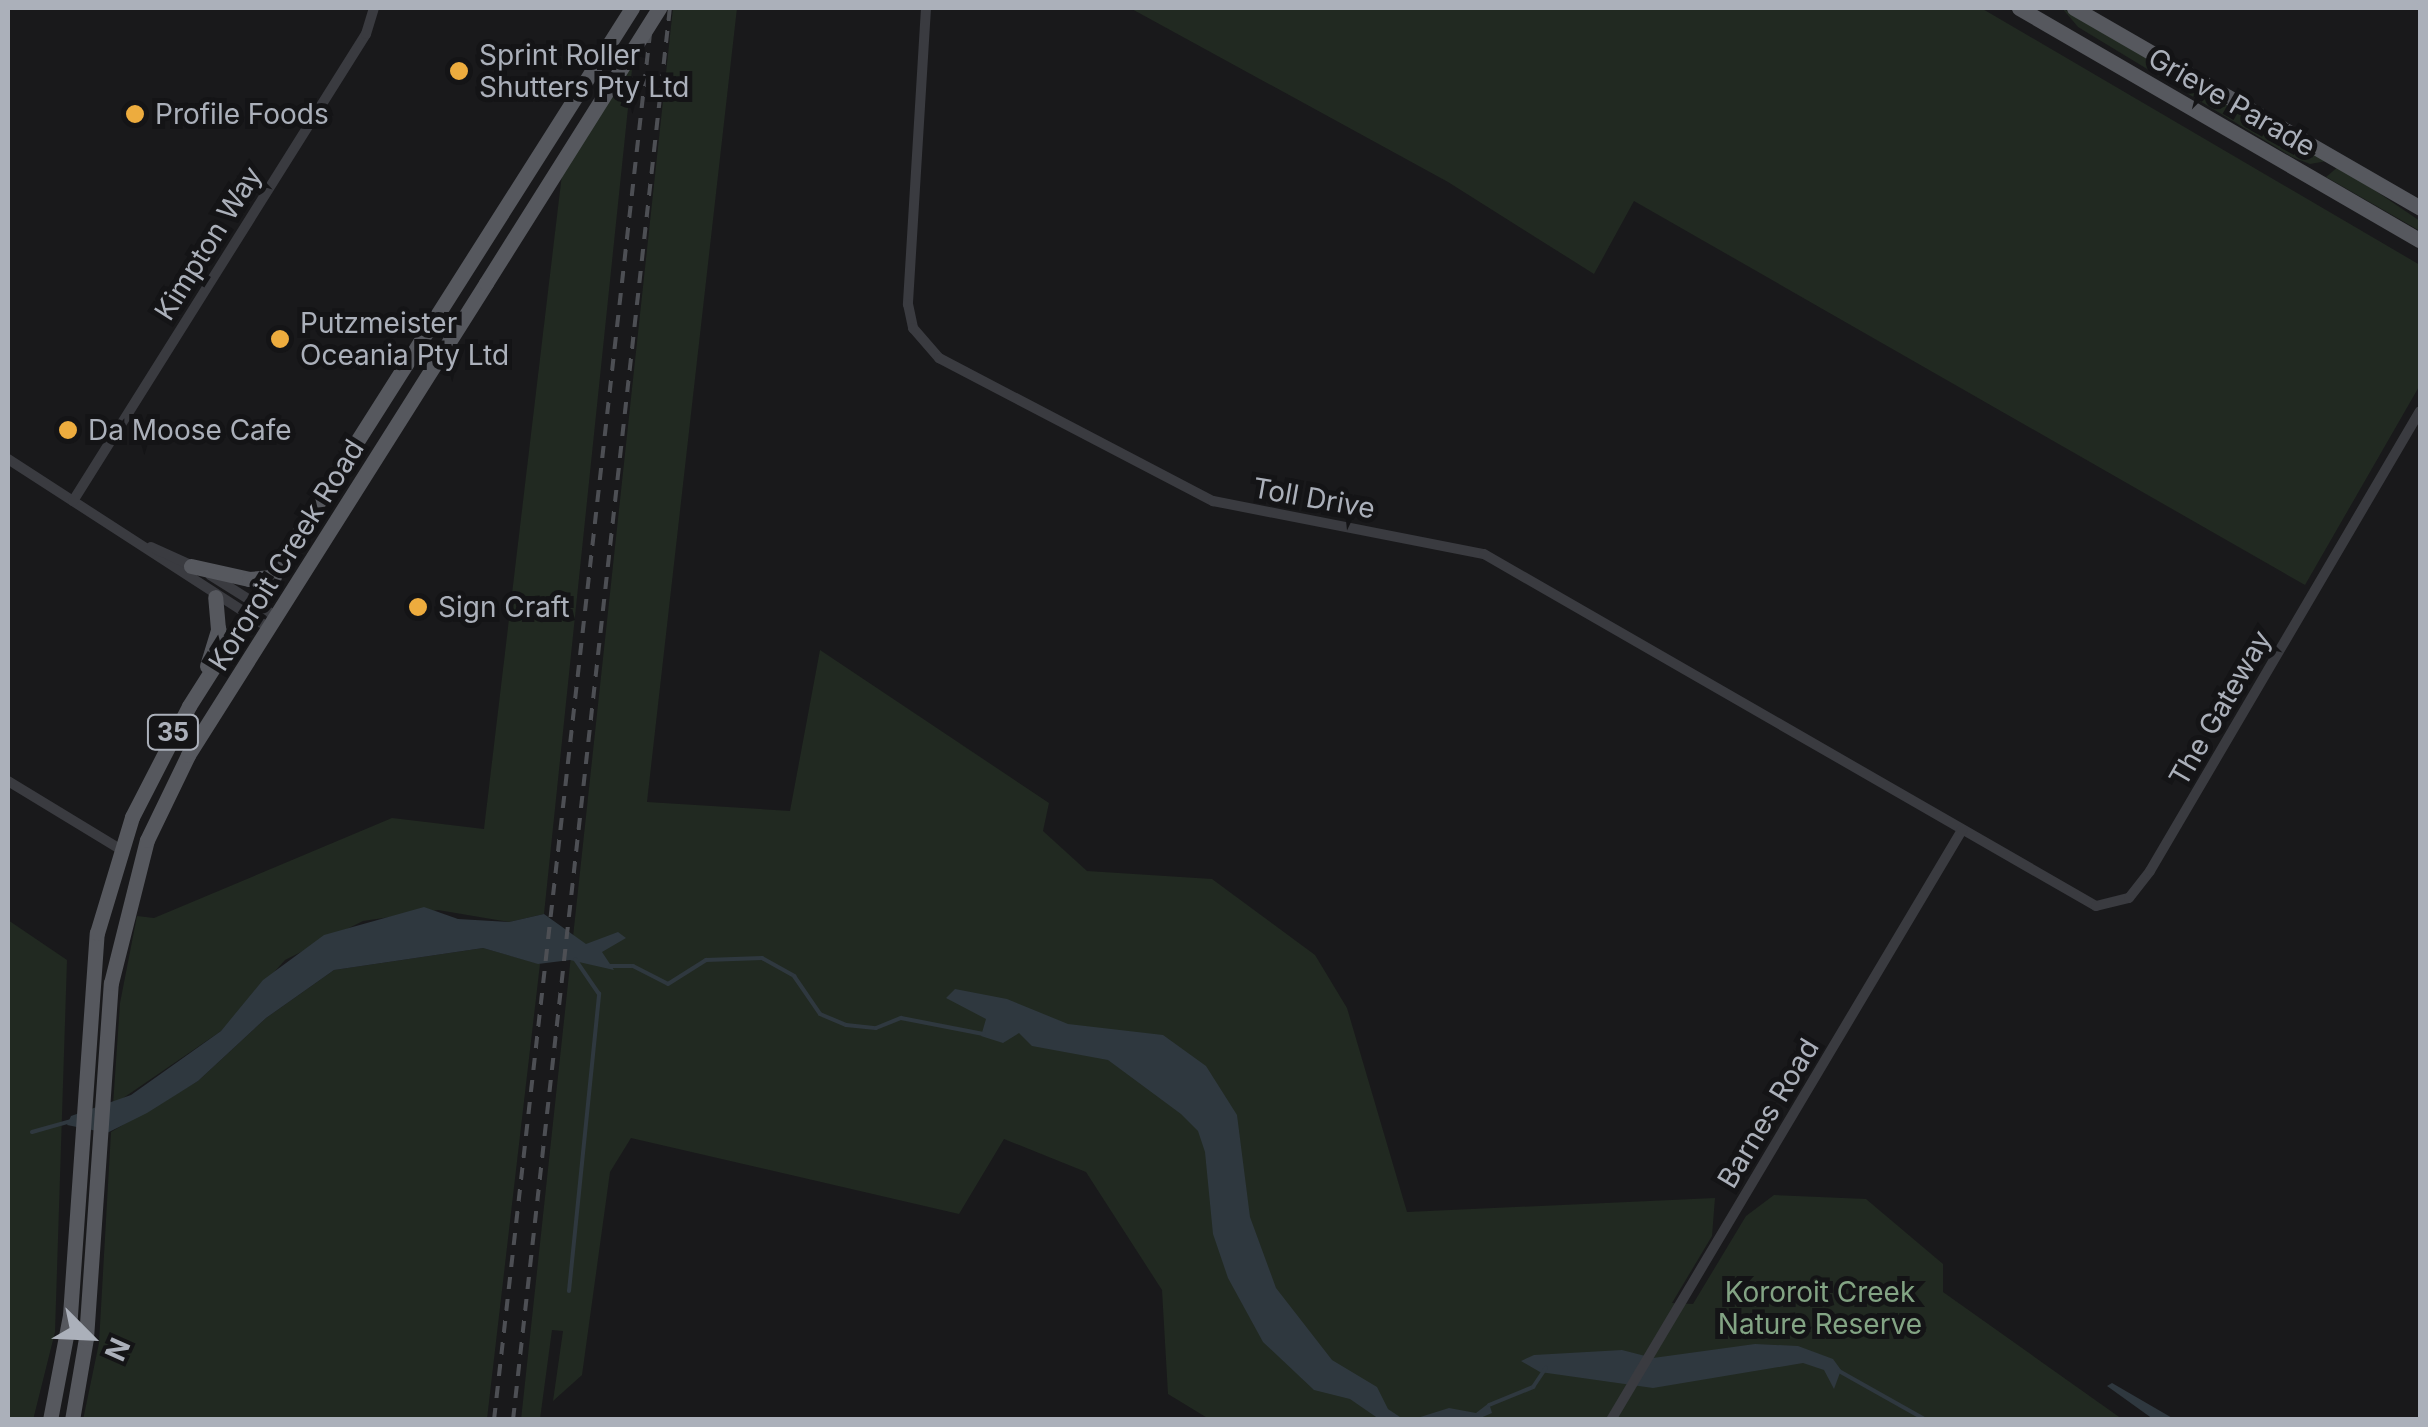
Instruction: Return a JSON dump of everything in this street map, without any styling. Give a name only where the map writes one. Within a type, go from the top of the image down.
[{"type":"main road","name":"Kororoit Creek Road","points":[[50,1420],[70,1315],[97,933],[120,849],[189,706],[274,578],[632,8]]},
{"type":"main road","name":"Kororoit Creek Road","points":[[72,1420],[96,1217],[104,1070],[117,942],[147,840],[182,765],[659,8]]},
{"type":"main road","name":"Grieve Parade","points":[[2019,8],[2420,240]]},
{"type":"main road","name":"Grieve Parade","points":[[2074,8],[2420,208]]},
{"type":"main road","points":[[191,566],[274,578]]},
{"type":"main road","points":[[189,706],[216,642],[214,597]]},
{"type":"street","name":"Kimpton Way","points":[[73,500],[366,34],[374,8]]},
{"type":"street","name":"Toll Drive","points":[[926,8],[908,304],[913,328],[939,358],[1212,501],[1484,554],[1998,850]]},
{"type":"street","name":"The Gateway","points":[[1998,850],[2096,906],[2114,906],[2135,892],[2420,411]]},
{"type":"street","points":[[8,459],[128,535],[214,597],[251,610]]},
{"type":"street","points":[[128,535],[191,566],[273,622]]},
{"type":"street","points":[[8,781],[120,849]]},
{"type":"street","name":"Barnes Road","points":[[1612,1420],[1962,830]]},
{"type":"green space","name":"Kororoit Creek Nature Reserve","points":[[673,8],[737,8],[647,802],[790,811],[820,650],[1049,803],[1043,831],[1087,871],[1212,879],[1315,955],[1347,1008],[1407,1212],[1715,1198],[1712,1236],[1672,1303],[1693,1304],[1746,1216],[1774,1195],[1866,1199],[1943,1264],[1943,1292],[2122,1419],[1209,1419],[1168,1394],[1162,1290],[1086,1172],[1004,1139],[959,1214],[631,1138],[610,1172],[582,1375],[553,1401],[563,1331],[552,1330],[540,1419],[521,1420]]},
{"type":"green space","points":[[1130,8],[1981,8],[2420,265],[2420,385],[2305,585],[1634,201],[1594,274],[1448,182]]},
{"type":"green space","points":[[2062,8],[2327,161],[2310,164],[2292,157],[2078,27]]},
{"type":"green space","points":[[633,60],[544,914],[509,922],[438,910],[363,921],[285,960],[221,1031],[113,1105],[120,1003],[137,916],[154,918],[392,818],[484,829],[562,174]]},
{"type":"green space","points":[[2339,166],[2420,221],[2420,231],[2326,177]]},
{"type":"green space","points":[[8,920],[67,960],[55,1332],[33,1420],[8,1419]]},
{"type":"green space","points":[[483,948],[540,964],[487,1419],[83,1420],[99,1343],[111,1132],[198,1081],[266,1018],[334,970]]},
{"type":"shaded area","points":[[424,907],[458,919],[509,922],[544,914],[586,944],[618,932],[626,938],[602,952],[614,970],[570,960],[538,964],[483,948],[334,970],[266,1018],[198,1081],[147,1113],[107,1133],[67,1125],[71,1116],[131,1095],[221,1031],[263,980],[324,935]]},
{"type":"shaded area","points":[[955,989],[1007,999],[1068,1024],[1163,1035],[1206,1066],[1237,1115],[1250,1217],[1276,1288],[1332,1360],[1377,1387],[1388,1409],[1403,1419],[1379,1419],[1350,1399],[1314,1390],[1263,1342],[1228,1278],[1213,1234],[1205,1152],[1198,1131],[1181,1114],[1108,1060],[1032,1046],[1019,1033],[1003,1043],[981,1036],[986,1019],[946,998]]},
{"type":"shaded area","points":[[1755,1344],[1798,1346],[1833,1359],[1841,1370],[1834,1389],[1824,1370],[1803,1363],[1653,1388],[1540,1372],[1521,1361],[1534,1355],[1622,1350],[1653,1358]]},
{"type":"shaded area","points":[[2112,1383],[2174,1419],[2153,1419],[2107,1386]]},
{"type":"shaded area","points":[[1489,1403],[1492,1413],[1478,1419],[1414,1419],[1449,1408],[1476,1413]]},
{"type":"waterway","points":[[610,966],[633,966],[668,984],[706,960],[762,958],[794,976],[820,1014],[846,1025],[876,1028],[901,1018],[983,1034]]},
{"type":"waterway","points":[[569,1291],[599,994],[575,959]]},
{"type":"waterway","points":[[32,1132],[71,1121]]},
{"type":"waterway","points":[[1489,1405],[1533,1387],[1546,1368]]},
{"type":"waterway","points":[[1839,1371],[1926,1420]]},
{"type":"railway","points":[[494,1420],[653,8]]},
{"type":"railway","points":[[513,1420],[670,8]]},
{"type":"place","name":"Sprint Roller Shutters Pty Ltd","points":[[459,71]]},
{"type":"place","name":"Profile Foods","points":[[135,114]]},
{"type":"place","name":"Putzmeister Oceania Pty Ltd","points":[[280,339]]},
{"type":"place","name":"Da Moose Cafe","points":[[68,430]]},
{"type":"place","name":"Sign Craft","points":[[418,607]]}]
